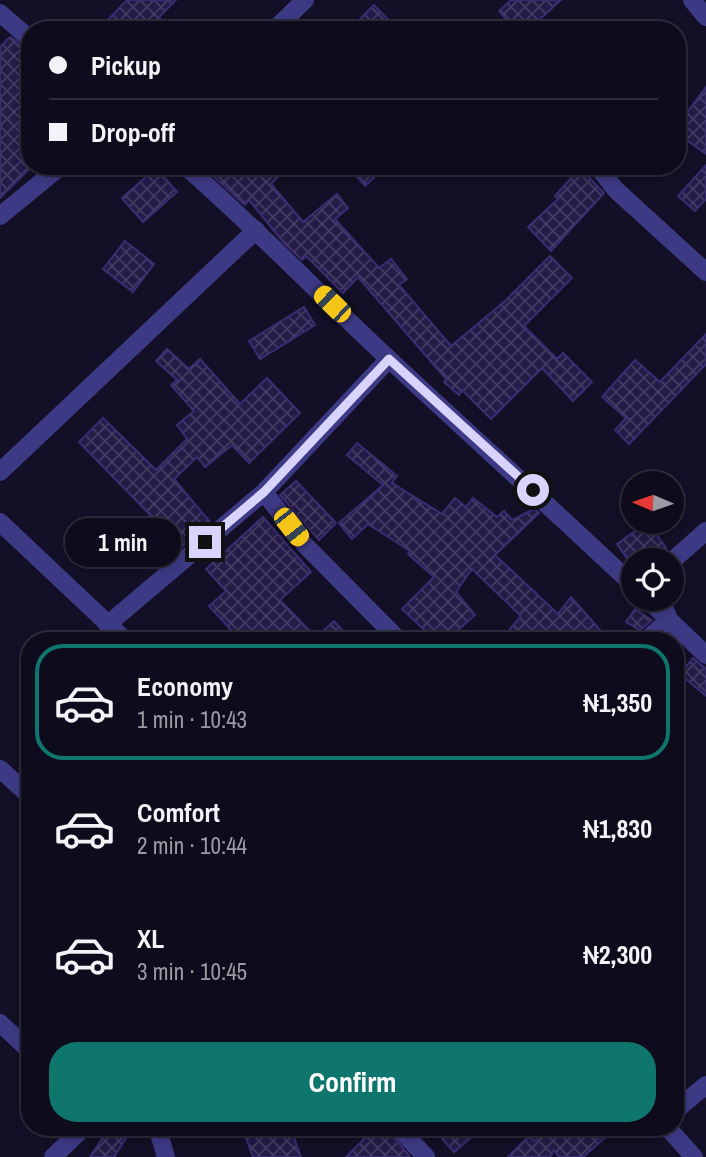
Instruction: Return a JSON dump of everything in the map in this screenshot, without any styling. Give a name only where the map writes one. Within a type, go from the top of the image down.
[{"type":"street","points":[[283,21],[305,0]]},
{"type":"street","points":[[692,0],[706,17]]},
{"type":"street","points":[[0,13],[21,31]]},
{"type":"street","points":[[0,216],[50,175]]},
{"type":"street","points":[[195,175],[621,574]]},
{"type":"street","points":[[604,175],[616,190],[706,272]]},
{"type":"street","points":[[0,472],[256,230]]},
{"type":"street","points":[[107,625],[264,492],[389,359]]},
{"type":"street","points":[[264,492],[305,545],[391,632]]},
{"type":"street","points":[[0,522],[115,632]]},
{"type":"street","points":[[684,550],[706,531]]},
{"type":"street","points":[[660,611],[682,632]]},
{"type":"street","points":[[666,611],[669,620]]},
{"type":"street","points":[[655,632],[669,620]]},
{"type":"street","points":[[684,634],[706,655]]},
{"type":"street","points":[[0,769],[21,788]]},
{"type":"street","points":[[0,1023],[21,1043]]},
{"type":"street","points":[[684,1103],[706,1085]]},
{"type":"street","points":[[53,1157],[75,1136]]},
{"type":"street","points":[[160,1136],[166,1157]]},
{"type":"street","points":[[406,1136],[426,1157]]},
{"type":"street","points":[[675,1136],[694,1157]]},
{"type":"building","points":[[127,0],[176,0],[159,17],[162,21],[107,21]]},
{"type":"building","points":[[511,0],[561,0],[538,21],[507,21],[499,11]]},
{"type":"building","points":[[374,5],[389,21],[358,21]]},
{"type":"building","points":[[10,37],[21,44],[21,122],[18,125],[21,128],[23,175],[0,198],[0,47]]},
{"type":"building","points":[[706,87],[706,154],[686,140],[686,114]]},
{"type":"building","points":[[706,165],[706,199],[695,211],[678,196]]},
{"type":"building","points":[[148,175],[162,175],[177,192],[143,222],[122,198]]},
{"type":"building","points":[[212,175],[280,175],[271,184],[303,222],[337,194],[348,208],[335,219],[379,268],[391,259],[407,279],[399,285],[451,346],[505,301],[550,256],[572,278],[524,326],[557,359],[563,353],[592,382],[573,401],[542,368],[491,419],[462,390],[459,395],[444,382],[446,379],[358,277],[343,293],[306,256],[302,260],[284,243],[249,200],[245,205]]},
{"type":"building","points":[[356,175],[377,175],[365,186]]},
{"type":"building","points":[[574,175],[587,175],[604,193],[551,251],[528,227],[558,199],[555,196]]},
{"type":"building","points":[[125,241],[154,264],[133,292],[103,269]]},
{"type":"building","points":[[304,307],[315,325],[260,359],[249,341]]},
{"type":"building","points":[[706,334],[706,364],[629,444],[615,430],[626,418],[602,397],[635,360],[660,382]]},
{"type":"building","points":[[167,349],[189,369],[200,359],[240,404],[267,378],[300,413],[249,463],[232,445],[205,467],[197,457],[174,479],[210,522],[157,568],[133,546],[156,521],[79,442],[103,418],[156,470],[187,439],[177,425],[194,411],[171,385],[177,380],[156,361]]},
{"type":"building","points":[[357,443],[397,476],[392,483],[442,514],[455,498],[466,507],[473,498],[497,517],[504,511],[512,520],[534,509],[539,513],[495,555],[558,614],[571,597],[602,632],[508,632],[521,616],[472,569],[456,592],[475,615],[456,632],[426,632],[402,609],[434,577],[408,554],[410,551],[368,524],[352,539],[339,523],[383,485],[347,455]]},
{"type":"building","points":[[296,481],[336,523],[319,540],[280,495]]},
{"type":"building","points":[[263,517],[311,572],[280,600],[309,630],[233,632],[209,606],[226,591],[206,569]]},
{"type":"building","points":[[631,534],[656,534],[666,548],[621,550],[617,544]]},
{"type":"building","points":[[634,611],[652,620],[640,630],[626,622]]},
{"type":"building","points":[[334,621],[344,632],[322,632]]},
{"type":"building","points":[[693,658],[706,669],[706,696],[684,677],[684,669]]},
{"type":"building","points":[[104,1136],[127,1136],[114,1157],[90,1157]]},
{"type":"building","points":[[245,1136],[293,1136],[301,1157],[253,1157]]},
{"type":"building","points":[[367,1136],[393,1136],[410,1157],[346,1157]]},
{"type":"building","points":[[440,1136],[473,1136],[454,1152]]},
{"type":"building","points":[[529,1136],[535,1141],[541,1136],[607,1136],[583,1157],[559,1157],[554,1150],[550,1157],[508,1157]]},
{"type":"route","points":[[205,542],[264,492],[389,359],[533,490]]}]
